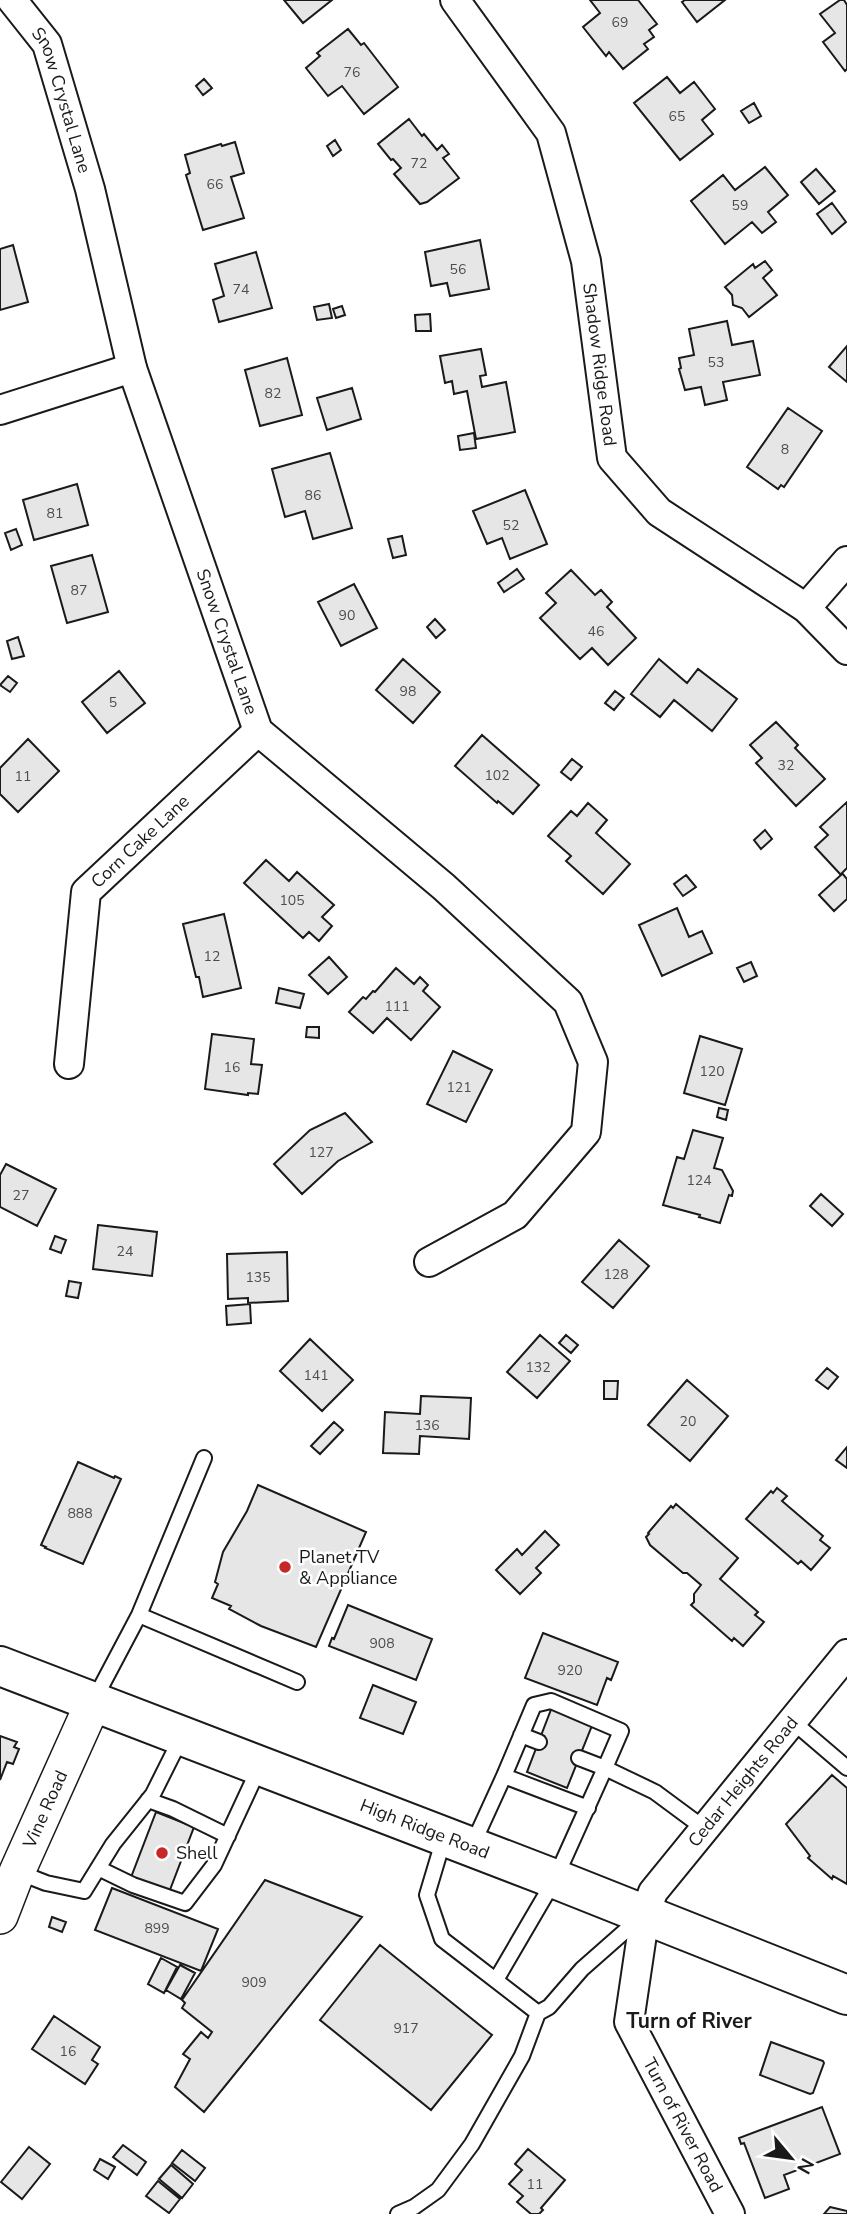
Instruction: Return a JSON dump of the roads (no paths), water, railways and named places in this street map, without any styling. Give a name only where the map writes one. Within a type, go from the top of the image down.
[{"type":"main road","name":"High Ridge Road","points":[[0,1666],[555,1879],[847,1995]]},
{"type":"street","name":"Snow Crystal Lane","points":[[12,0],[47,44],[90,189],[132,368],[258,731],[444,887],[568,1002],[593,1062],[586,1132],[515,1215],[429,1262]]},
{"type":"street","name":"Shadow Ridge Road","points":[[455,0],[551,133],[586,261],[612,458],[659,512],[806,608],[847,650]]},
{"type":"street","points":[[0,410],[132,368]]},
{"type":"street","points":[[806,608],[847,561]]},
{"type":"street","name":"Corn Cake Lane","points":[[69,1064],[86,892],[258,731]]},
{"type":"street","name":"Cedar Heights Road","points":[[645,1914],[653,1892],[847,1654]]},
{"type":"street","name":"Vine Road","points":[[0,1916],[93,1703]]},
{"type":"street","name":"Turn of River Road","points":[[645,1914],[629,2022],[730,2214]]},
{"type":"lane","points":[[93,1703],[139,1615],[204,1458]]},
{"type":"lane","points":[[139,1615],[297,1682]]},
{"type":"lane","points":[[496,1980],[555,1879],[621,1731],[551,1701],[534,1705],[504,1776],[458,1842],[427,1895],[442,1939],[538,2013]]},
{"type":"lane","points":[[792,1721],[847,1768]]},
{"type":"lane","points":[[521,1735],[538,1742]]},
{"type":"lane","points":[[17,1872],[46,1883],[83,1891],[113,1844],[149,1800],[182,1736]]},
{"type":"lane","points":[[579,1758],[655,1792],[705,1829]]},
{"type":"lane","points":[[98,1868],[133,1885],[185,1903],[214,1865],[260,1766]]},
{"type":"lane","points":[[504,1776],[587,1808]]},
{"type":"lane","points":[[149,1800],[228,1836]]},
{"type":"lane","points":[[398,2214],[414,2207],[438,2190],[472,2144],[522,2056],[538,2013],[549,2007],[582,1969],[645,1914]]},
{"type":"place","name":"Planet TV & Appliance","points":[[285,1567]]},
{"type":"place","name":"Shell","points":[[162,1853]]},
{"type":"district","name":"Turn of River","points":[[689,2021]]}]
